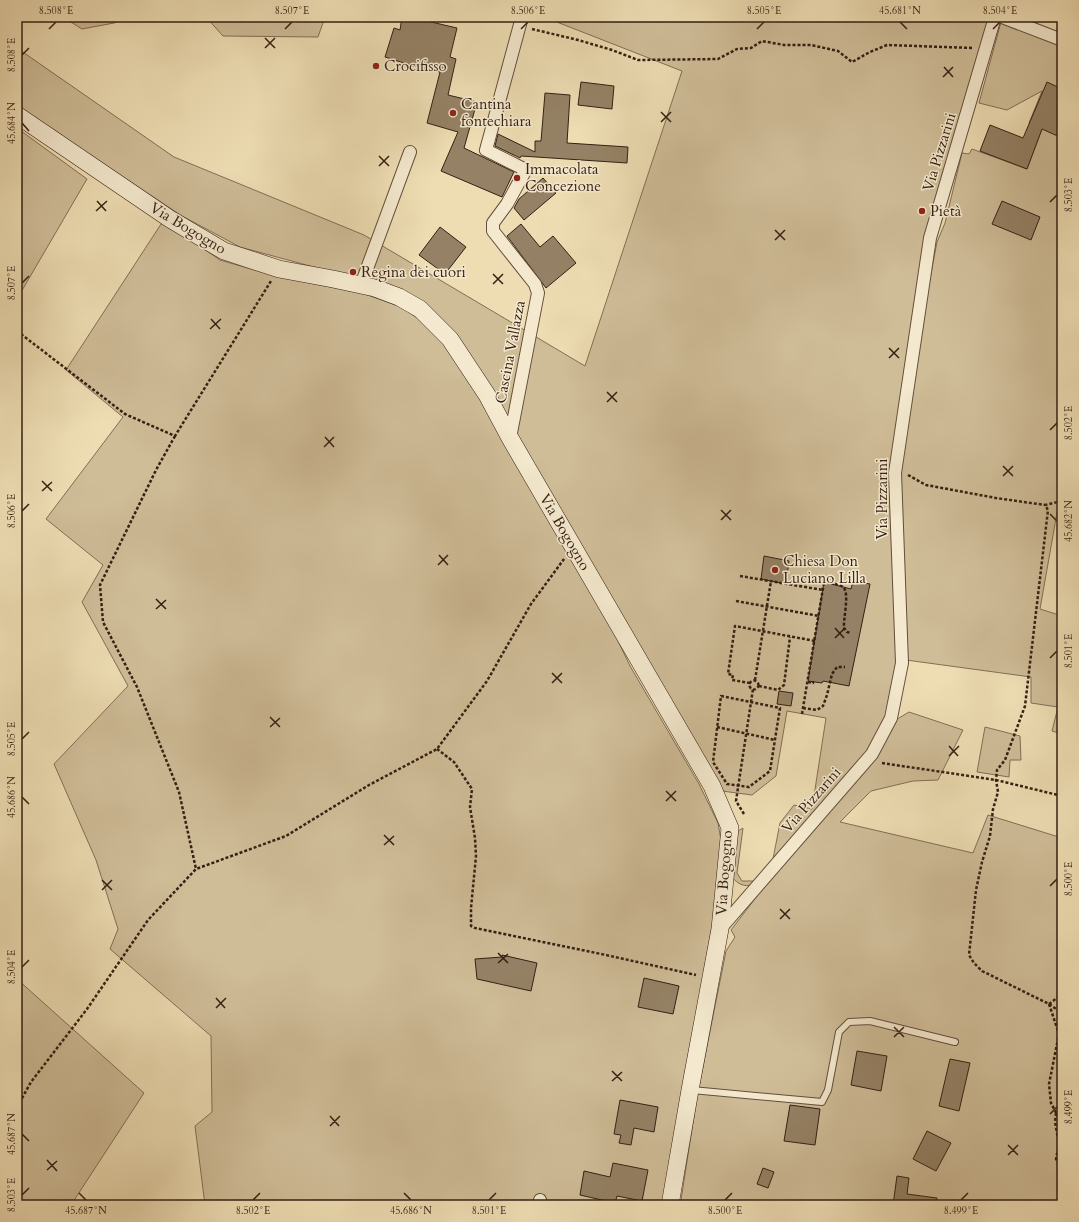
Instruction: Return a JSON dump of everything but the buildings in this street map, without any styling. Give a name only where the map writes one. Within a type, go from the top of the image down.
[{"type":"main road","name":"Via Bogogno","points":[[17,115],[170,219],[224,251],[279,270],[375,288],[399,297],[420,309],[450,338],[487,395],[510,438],[712,786],[730,828],[720,929],[690,1090],[674,1204]]},
{"type":"street","name":"Via Pizzarini","points":[[720,929],[872,754],[891,718],[902,663],[895,473],[930,238],[995,17]]},
{"type":"street","points":[[1002,17],[1062,40]]},
{"type":"street","name":"Cascina Vallazza","points":[[510,438],[538,288],[493,231],[492,227],[493,223],[510,198],[524,173],[524,170],[509,161],[486,152],[486,149],[521,21]]},
{"type":"street","points":[[361,285],[410,152]]},
{"type":"lane","points":[[690,1090],[822,1102],[828,1090],[838,1032],[849,1022],[870,1021],[955,1042]]},
{"type":"path","points":[[521,21],[612,50],[638,60],[718,59],[737,49],[751,48],[762,40],[784,44],[811,45],[838,51],[852,62],[887,45],[950,46],[986,51]]},
{"type":"path","points":[[196,869],[179,792],[137,687],[104,622],[100,585],[156,470],[175,436],[279,270]]},
{"type":"path","points":[[17,331],[124,414],[175,436]]},
{"type":"path","points":[[896,467],[926,485],[996,498],[1045,505],[1062,501]]},
{"type":"path","points":[[1045,505],[1048,510],[1025,706],[1005,760],[997,770],[996,780],[998,792],[993,809],[990,836],[982,862],[976,890],[969,955],[982,971],[1049,1004],[1062,1013]]},
{"type":"path","points":[[17,1107],[31,1082],[87,1008],[148,920],[196,869],[286,836],[369,785],[437,749],[487,681],[531,604],[573,547]]},
{"type":"path","points":[[740,576],[823,590]]},
{"type":"path","points":[[755,680],[771,581]]},
{"type":"path","points":[[802,714],[824,582],[842,586],[845,589],[846,597],[844,628],[847,632],[851,633]]},
{"type":"path","points":[[736,600],[819,616]]},
{"type":"path","points":[[755,680],[752,680],[750,683],[732,680],[733,675],[728,674],[735,626],[815,641]]},
{"type":"path","points":[[753,689],[759,686],[778,690],[784,685],[790,637]]},
{"type":"path","points":[[803,708],[817,710],[821,708],[828,695],[832,674],[837,667],[845,667]]},
{"type":"path","points":[[755,680],[759,683],[759,686]]},
{"type":"path","points":[[808,682],[813,683],[813,681]]},
{"type":"path","points":[[744,814],[736,801],[753,689],[750,687],[750,683]]},
{"type":"path","points":[[721,696],[780,708],[770,771],[749,787],[727,784],[713,762],[717,728],[721,696]]},
{"type":"path","points":[[717,728],[775,740]]},
{"type":"path","points":[[437,749],[454,762],[472,789],[470,807],[476,856],[471,908],[471,926],[710,978]]},
{"type":"path","points":[[867,760],[996,780],[1062,796]]},
{"type":"path","points":[[1049,1004],[1062,994]]},
{"type":"path","points":[[1049,1004],[1059,1034],[1049,1084],[1051,1103],[1062,1124]]},
{"type":"path","points":[[1056,1113],[1055,1122],[1059,1144],[1056,1156],[1058,1166],[1062,1172]]},
{"type":"shaded area","points":[[63,17],[128,17],[114,23],[82,29]]},
{"type":"shaded area","points":[[206,17],[325,17],[318,37],[223,36]]},
{"type":"shaded area","points":[[544,17],[991,17],[928,236],[893,473],[897,666],[886,718],[870,749],[772,864],[780,823],[794,805],[812,809],[826,718],[787,711],[776,776],[752,795],[722,791],[452,331],[336,273],[240,247],[182,216],[17,107],[17,48],[174,157],[364,235],[585,366],[682,71]]},
{"type":"shaded area","points":[[1019,17],[1040,17],[1036,24]]},
{"type":"shaded area","points":[[1001,22],[1062,45],[1062,506],[1058,507],[1040,609],[1062,616],[1062,734],[1052,731],[1058,707],[1031,703],[1031,677],[906,660],[898,487],[919,336],[937,242],[945,223],[962,153],[969,154],[972,149],[1027,169],[1042,129],[1029,123],[1042,91],[1007,110],[979,103]]},
{"type":"shaded area","points":[[17,128],[87,179],[17,299]]},
{"type":"shaded area","points":[[163,221],[220,260],[275,276],[362,293],[401,307],[423,322],[446,344],[573,547],[630,666],[699,784],[718,823],[724,858],[663,1205],[205,1205],[195,1126],[212,1112],[211,1036],[110,949],[118,929],[96,860],[54,764],[128,686],[82,602],[103,565],[46,519],[123,417],[66,370]]},
{"type":"shaded area","points":[[909,712],[963,730],[938,780],[913,781],[871,791],[840,822],[973,853],[988,815],[1062,838],[1062,1205],[690,1205],[681,1200],[697,1097],[726,951],[735,937],[731,930],[783,862],[863,770],[879,754],[894,721]]},
{"type":"shaded area","points":[[985,727],[1020,736],[1021,760],[1010,760],[1009,777],[977,772]]},
{"type":"shaded area","points":[[743,828],[737,873],[742,881],[755,881],[753,885],[749,886],[741,884],[732,877],[738,831]]},
{"type":"shaded area","points":[[17,979],[144,1093],[71,1205],[17,1205]]},
{"type":"place","name":"Crocifisso","points":[[376,66]]},
{"type":"place","name":"Cantina fontechiara","points":[[453,113]]},
{"type":"place","name":"Immacolata Concezione","points":[[517,178]]},
{"type":"place","name":"Pietà","points":[[922,211]]},
{"type":"place","name":"Regina dei cuori","points":[[353,272]]},
{"type":"place","name":"Chiesa Don Luciano Lilla","points":[[775,570]]}]
